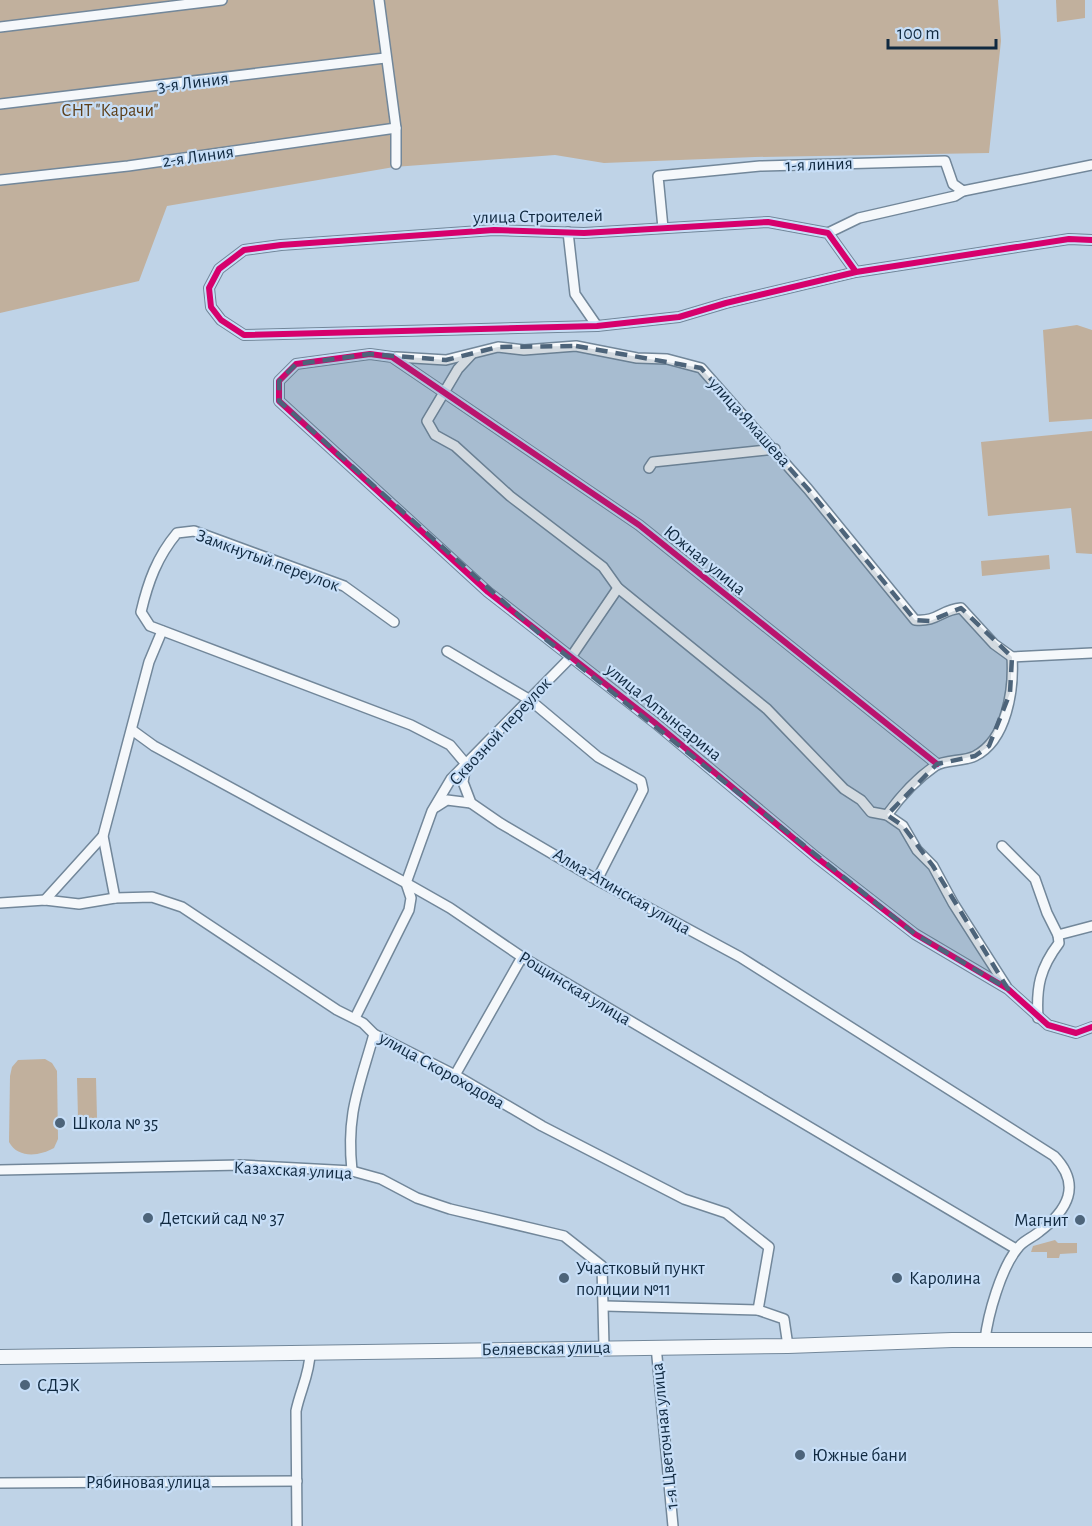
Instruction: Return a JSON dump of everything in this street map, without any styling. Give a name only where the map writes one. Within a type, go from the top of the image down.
[{"type":"main road","name":"Беляевская улица","points":[[0,1357],[1092,1340]]},
{"type":"street","points":[[0,27],[222,0]]},
{"type":"street","points":[[379,0],[396,128],[396,164]]},
{"type":"street","name":"3-я Линия","points":[[0,104],[385,58]]},
{"type":"street","name":"2-я Линия","points":[[0,180],[128,166],[396,128]]},
{"type":"street","name":"1-я линия","points":[[663,228],[658,176],[760,166],[945,161],[953,184],[963,191]]},
{"type":"street","points":[[856,272],[828,232],[859,218],[955,196],[963,191],[1092,165]]},
{"type":"street","name":"улица Строителей","points":[[597,326],[244,335],[221,320],[211,307],[209,288],[219,269],[244,250],[281,245],[494,230],[568,232],[768,222],[828,232]]},
{"type":"street","points":[[568,232],[576,294],[597,326],[679,317],[726,303],[856,272],[1069,238],[1092,240]]},
{"type":"street","name":"улица Ямашева","points":[[279,400],[279,381],[296,364],[370,354],[446,360],[498,347],[524,350],[576,346],[638,358],[667,359],[700,368],[775,449],[915,620],[930,621],[951,609],[961,608],[994,644],[1012,657]]},
{"type":"street","points":[[471,355],[427,421],[435,435],[455,446],[510,496],[603,567],[618,588],[767,709],[844,789],[861,800],[871,812],[887,815],[903,826],[918,850],[933,866],[953,903],[1008,989]]},
{"type":"street","name":"Южная улица","points":[[392,357],[639,525],[937,764]]},
{"type":"street","name":"улица Алтынсарина","points":[[279,400],[448,557],[543,637],[571,657],[915,934],[1008,989],[1048,1026],[1077,1033],[1092,1027]]},
{"type":"street","points":[[649,468],[653,462],[775,449]]},
{"type":"street","name":"Замкнутый переулок","points":[[162,631],[150,626],[141,612],[147,584],[162,551],[177,533],[194,531],[344,586],[394,622]]},
{"type":"street","name":"Сквозной переулок","points":[[355,1018],[409,910],[411,898],[406,882],[432,811],[451,779],[571,657],[618,588]]},
{"type":"street","points":[[45,900],[102,836],[149,663],[162,631],[411,725],[450,745],[466,765],[463,782],[471,803],[447,800],[432,811]]},
{"type":"street","points":[[447,651],[530,700],[598,757],[641,781],[643,790],[597,880]]},
{"type":"street","points":[[887,815],[902,795],[937,764],[975,756],[989,746],[1000,729],[1011,693],[1012,657],[1092,653]]},
{"type":"street","name":"Рощинская улица","points":[[132,730],[154,746],[406,882],[450,908],[522,957],[1016,1249]]},
{"type":"street","name":"Алма-Атинская улица","points":[[471,803],[500,823],[597,880],[740,957],[1054,1156],[1064,1167],[1070,1182],[1063,1210],[1053,1221],[1016,1249]]},
{"type":"street","points":[[102,836],[115,898]]},
{"type":"street","points":[[1002,846],[1035,879],[1047,913],[1058,935],[1059,943],[1044,964],[1038,981],[1038,1018]]},
{"type":"street","name":"улица Скороходова","points":[[0,903],[45,900],[79,904],[115,898],[152,897],[182,907],[337,1010],[355,1018],[374,1034],[455,1075],[542,1126],[684,1199],[726,1213],[769,1247],[758,1310]]},
{"type":"street","points":[[1058,935],[1092,926]]},
{"type":"street","points":[[455,1075],[522,957]]},
{"type":"street","points":[[352,1171],[349,1139],[353,1102],[374,1034]]},
{"type":"street","name":"Казахская улица","points":[[0,1170],[241,1165],[352,1171],[381,1179],[417,1198],[450,1209],[564,1236],[602,1266],[604,1306]]},
{"type":"street","points":[[985,1340],[988,1309],[1016,1249]]},
{"type":"street","points":[[604,1346],[604,1306],[758,1310],[784,1319],[788,1346]]},
{"type":"street","name":"1-я Цветочная улица","points":[[656,1346],[673,1526]]},
{"type":"street","points":[[297,1526],[296,1411],[299,1394],[310,1365],[310,1353]]},
{"type":"street","name":"Рябиновая улица","points":[[0,1483],[297,1481]]},
{"type":"highlighted area","points":[[576,346],[701,368],[808,489],[915,620],[930,621],[961,608],[1012,657],[1010,693],[989,746],[975,756],[937,764],[887,815],[903,826],[933,866],[1008,989],[915,934],[543,637],[279,401],[279,381],[296,364],[370,354],[446,360],[498,347]]},
{"type":"green space","name":"СНТ \"Карачи\"","points":[[0,0],[998,0],[1001,41],[989,153],[755,157],[604,163],[555,155],[394,167],[167,206],[139,281],[0,313]]},
{"type":"green space","points":[[1056,0],[1085,0],[1085,18],[1057,22]]},
{"type":"green space","points":[[1077,325],[1092,330],[1092,419],[1049,422],[1043,330]]},
{"type":"green space","points":[[1092,431],[1092,554],[1076,553],[1071,508],[988,516],[981,442]]},
{"type":"green space","points":[[1049,555],[1050,569],[982,576],[981,561]]},
{"type":"green space","points":[[45,1059],[52,1063],[57,1071],[58,1139],[54,1148],[48,1151],[36,1154],[24,1153],[18,1151],[9,1142],[12,1067],[18,1060]]},
{"type":"green space","points":[[77,1078],[96,1078],[97,1118],[78,1118]]},
{"type":"green space","points":[[1055,1240],[1058,1243],[1077,1243],[1077,1253],[1060,1254],[1059,1258],[1047,1258],[1047,1252],[1031,1252],[1033,1246]]},
{"type":"cycle path","points":[[856,272],[828,233],[768,222],[584,233],[494,230],[281,245],[244,250],[219,269],[209,288],[211,307],[221,320],[244,335],[597,326],[679,317],[726,303],[856,272],[1069,239],[1092,240]]},
{"type":"cycle path","points":[[937,764],[639,525],[392,357],[370,354],[296,364],[279,381],[279,401],[488,592],[654,722],[816,857],[915,934],[1008,989],[1048,1025],[1076,1033],[1092,1027]]},
{"type":"place","name":"Школа № 35","points":[[60,1123]]},
{"type":"place","name":"Детский сад № 37","points":[[148,1218]]},
{"type":"place","name":"Магнит","points":[[1080,1220]]},
{"type":"place","name":"Участковый пункт полиции №11","points":[[564,1278]]},
{"type":"place","name":"Каролина","points":[[897,1278]]},
{"type":"place","name":"СДЭК","points":[[25,1385]]},
{"type":"place","name":"Южные бани","points":[[800,1455]]}]
